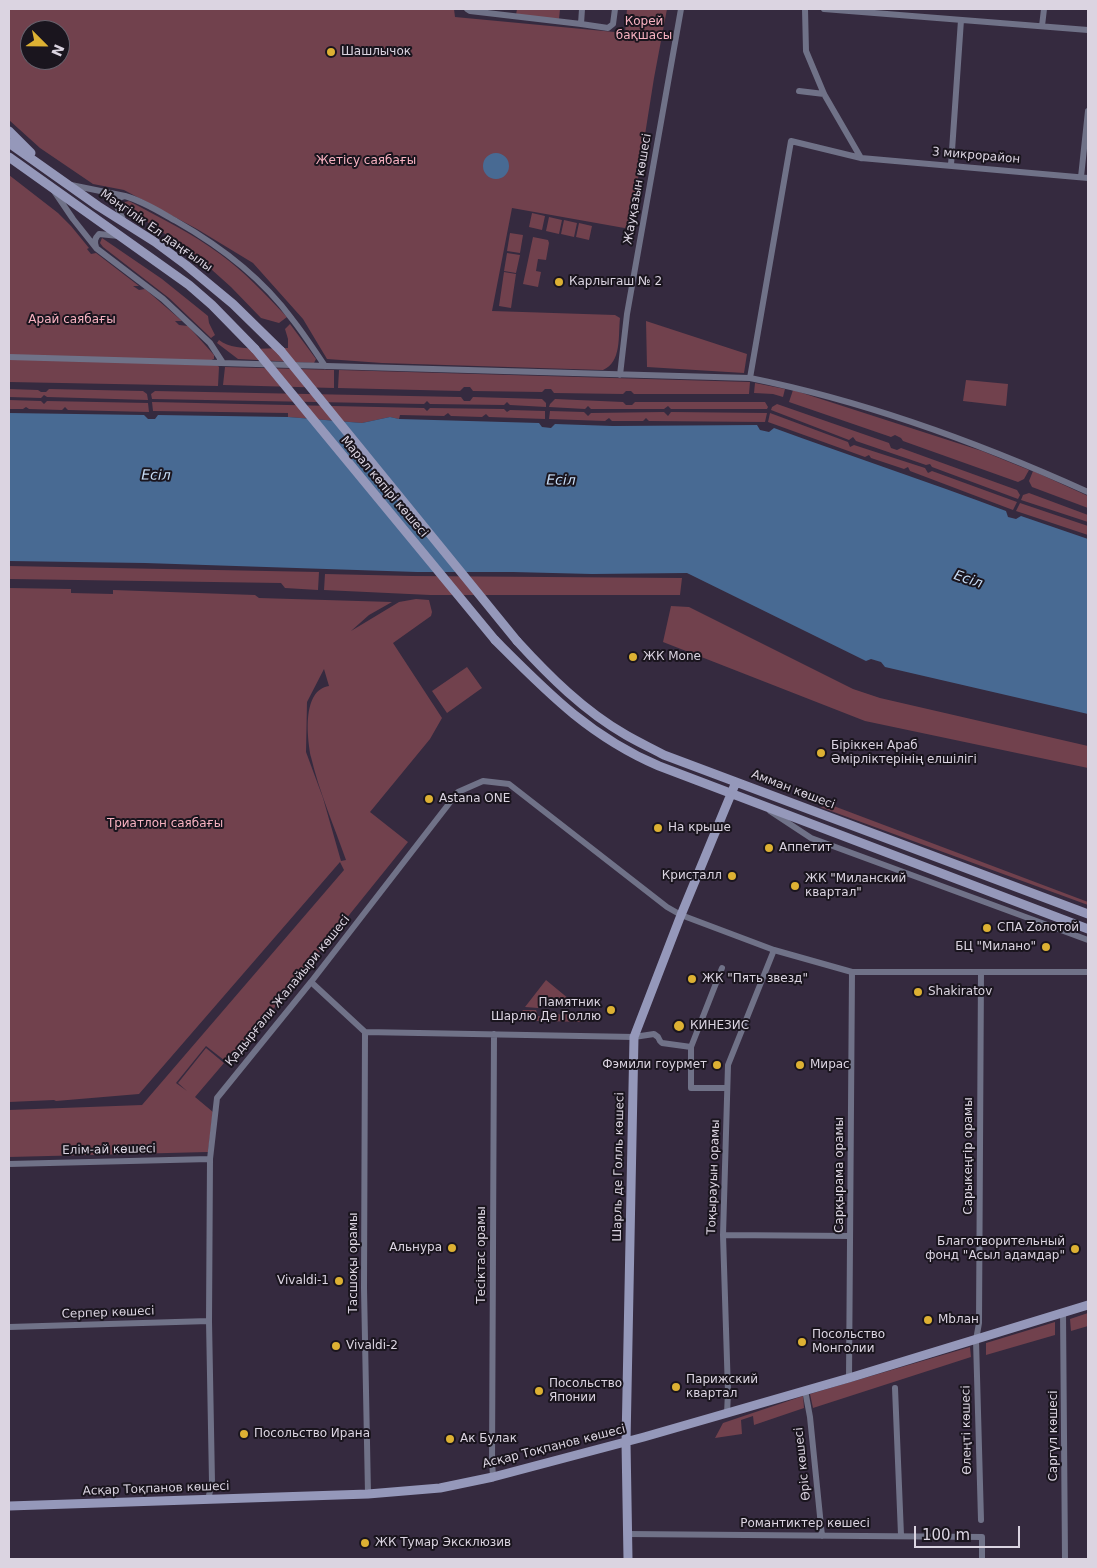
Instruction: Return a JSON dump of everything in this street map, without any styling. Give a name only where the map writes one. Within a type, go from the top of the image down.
[{"type":"main road","points":[[9,131],[47,170]]},
{"type":"main road","name":"Мәңгілік Ел даңғылы","points":[[9,143],[66,184],[154,242],[204,279],[233,304],[281,351]]},
{"type":"main road","name":"Мәңгілік Ел даңғылы","points":[[9,157],[189,285],[212,305],[255,350]]},
{"type":"main road","points":[[9,163],[45,183]]},
{"type":"main road","name":"Марал көпірі көшесі","points":[[255,350],[495,640]]},
{"type":"main road","name":"Марал көпірі көшесі","points":[[281,351],[517,641]]},
{"type":"main road","name":"Амман көшесі","points":[[495,640],[556,700],[604,738],[634,756],[730,794],[1088,928]]},
{"type":"main road","name":"Амман көшесі","points":[[517,641],[563,688],[625,735],[664,755],[1088,914]]},
{"type":"main road","name":"Шарль де Голль көшесі","points":[[628,1559],[626,1442],[634,1037],[681,915],[736,782]]},
{"type":"main road","name":"Асқар Тоқпанов көшесі","points":[[9,1506],[368,1494],[440,1488],[626,1442],[727,1414],[1088,1305]]},
{"type":"street","points":[[467,9],[470,11],[496,11],[608,28],[613,24],[615,9]]},
{"type":"street","points":[[581,24],[582,9]]},
{"type":"street","name":"Жауқазын көшесі","points":[[620,374],[626,314],[681,9]]},
{"type":"street","points":[[805,9],[806,51],[824,94],[861,158]]},
{"type":"street","points":[[824,9],[1088,30]]},
{"type":"street","points":[[1042,26],[1044,9]]},
{"type":"street","points":[[951,166],[961,20]]},
{"type":"street","points":[[799,91],[824,94]]},
{"type":"street","points":[[1085,177],[1088,111]]},
{"type":"street","name":"3 микрорайон","points":[[750,378],[791,141],[861,158],[1085,177]]},
{"type":"street","points":[[66,184],[125,196],[169,217],[234,258],[292,318],[325,366]]},
{"type":"street","points":[[53,189],[73,219],[96,248],[162,299],[210,343],[223,363]]},
{"type":"street","points":[[124,223],[116,204],[119,198],[125,196]]},
{"type":"street","points":[[96,248],[94,242],[99,234],[122,237]]},
{"type":"street","points":[[9,357],[750,378],[810,391],[924,427],[1032,467],[1088,492]]},
{"type":"street","name":"Қадырғали Жалайыри көшесі","points":[[208,1500],[212,1482],[208,1321],[210,1159],[217,1098],[311,982],[458,792],[482,781],[509,784],[667,907],[681,915],[774,950],[852,972],[1088,972]]},
{"type":"street","name":"Амман көшесі","points":[[761,805],[811,838],[1088,940]]},
{"type":"street","name":"Тоқырауын орамы","points":[[727,1414],[723,1235],[728,1065],[774,950]]},
{"type":"street","points":[[722,968],[691,1047],[691,1088],[728,1088]]},
{"type":"street","name":"Сарқырама орамы","points":[[849,1378],[852,972]]},
{"type":"street","name":"Сарыкеңгір орамы","points":[[976,1340],[979,1323],[981,972]]},
{"type":"street","points":[[311,982],[365,1032],[634,1037],[654,1034],[662,1043],[691,1047]]},
{"type":"street","name":"Тасшоқы орамы","points":[[365,1032],[364,1288],[368,1494]]},
{"type":"street","name":"Тесіктас орамы","points":[[494,1034],[492,1461],[494,1476]]},
{"type":"street","name":"Елім-ай көшесі","points":[[9,1164],[210,1159]]},
{"type":"street","points":[[723,1235],[850,1236]]},
{"type":"street","name":"Саргүл көшесі","points":[[1063,1312],[1065,1559]]},
{"type":"street","name":"Серпер көшесі","points":[[9,1328],[208,1321]]},
{"type":"street","name":"Өлеңті көшесі","points":[[976,1340],[981,1520]]},
{"type":"street","points":[[895,1388],[900,1535]]},
{"type":"street","name":"Өріс көшесі","points":[[805,1390],[810,1417],[822,1536]]},
{"type":"street","name":"Романтиктер көшесі","points":[[628,1534],[982,1537],[982,1559]]},
{"type":"green space","name":"Жетісу саябағы","points":[[9,9],[454,9],[455,17],[625,33],[627,9],[667,9],[630,229],[512,208],[492,311],[615,315],[620,318],[618,348],[613,361],[603,370],[382,363],[327,359],[303,319],[253,263],[197,229],[124,190],[93,184],[40,148],[9,120]]},
{"type":"green space","points":[[517,9],[560,9],[559,19],[516,15]]},
{"type":"green space","name":"Арай саябағы","points":[[9,175],[58,213],[89,248],[87,249],[91,254],[96,253],[139,286],[133,286],[139,290],[145,289],[182,321],[175,321],[179,325],[188,326],[214,355],[214,359],[212,359],[219,367],[218,386],[9,382]]},
{"type":"green space","points":[[129,201],[187,232],[220,254],[246,276],[287,317],[279,323],[261,318],[231,287],[192,252],[122,205]]},
{"type":"green space","points":[[532,213],[545,216],[542,230],[529,227]]},
{"type":"green space","points":[[549,217],[562,220],[559,234],[546,231]]},
{"type":"green space","points":[[564,220],[577,223],[574,237],[561,234]]},
{"type":"green space","points":[[579,223],[592,226],[589,240],[576,237]]},
{"type":"green space","points":[[510,233],[523,235],[520,253],[507,251]]},
{"type":"green space","points":[[533,237],[548,240],[549,243],[546,260],[538,259],[536,271],[541,272],[538,287],[523,284]]},
{"type":"green space","points":[[102,238],[162,279],[208,316],[215,335],[211,338],[169,298],[103,247],[100,243]]},
{"type":"green space","points":[[507,253],[520,255],[516,273],[504,271]]},
{"type":"green space","points":[[504,272],[516,274],[511,308],[499,306]]},
{"type":"green space","points":[[646,321],[747,354],[744,373],[647,367]]},
{"type":"green space","points":[[290,324],[316,359],[314,363],[238,359],[217,343],[219,340],[225,344],[242,348],[288,348],[285,329]]},
{"type":"green space","points":[[225,367],[334,370],[334,388],[223,385]]},
{"type":"green space","points":[[339,370],[750,382],[749,394],[634,394],[631,391],[626,391],[623,394],[554,393],[551,389],[545,389],[542,392],[473,391],[470,387],[464,387],[460,391],[338,388]]},
{"type":"green space","points":[[966,380],[1008,384],[1006,406],[963,401]]},
{"type":"green space","points":[[755,383],[785,389],[783,397],[773,394],[754,393]]},
{"type":"green space","points":[[9,389],[38,390],[41,392],[46,392],[49,389],[143,391],[147,394],[148,400],[47,397],[44,395],[41,398],[9,397]]},
{"type":"green space","points":[[793,390],[982,451],[1029,470],[1024,479],[1018,482],[903,441],[895,435],[891,437],[789,402]]},
{"type":"green space","points":[[155,391],[461,397],[464,401],[470,401],[473,397],[542,399],[546,403],[546,407],[510,405],[507,402],[504,405],[430,404],[427,401],[424,404],[152,399],[151,394]]},
{"type":"green space","points":[[555,399],[623,402],[626,405],[632,405],[635,402],[765,402],[768,407],[767,409],[671,409],[668,406],[664,409],[591,409],[588,406],[585,409],[549,407]]},
{"type":"green space","points":[[9,400],[41,401],[44,404],[47,401],[148,403],[149,412],[68,410],[65,407],[62,410],[29,409],[26,407],[23,409],[9,409]]},
{"type":"green space","points":[[152,402],[424,408],[427,411],[430,408],[504,409],[507,412],[510,410],[545,411],[545,419],[489,417],[486,414],[482,417],[451,416],[448,413],[444,416],[400,415],[399,419],[390,417],[362,423],[288,417],[288,413],[153,411]]},
{"type":"green space","points":[[777,404],[889,443],[891,448],[897,450],[901,448],[1017,490],[1020,495],[1018,499],[932,467],[930,464],[926,465],[856,441],[853,437],[849,440],[771,410]]},
{"type":"green space","points":[[550,411],[584,412],[588,416],[591,413],[664,412],[668,416],[671,412],[767,413],[765,422],[649,421],[646,418],[643,421],[612,421],[609,418],[605,421],[549,419]]},
{"type":"green space","points":[[770,413],[848,442],[850,447],[854,445],[925,468],[928,473],[932,471],[1017,502],[1013,510],[910,471],[908,467],[904,469],[871,458],[869,455],[865,457],[768,422]]},
{"type":"green space","points":[[1033,471],[1088,496],[1088,508],[1032,487],[1029,481]]},
{"type":"green space","points":[[1029,493],[1088,515],[1088,522],[1021,500],[1023,495]]},
{"type":"green space","points":[[1020,503],[1088,526],[1088,535],[1016,511]]},
{"type":"green space","points":[[9,566],[319,572],[318,590],[285,588],[281,583],[9,579]]},
{"type":"green space","points":[[325,574],[682,578],[680,595],[430,595],[324,590]]},
{"type":"green space","name":"Триатлон саябағы","points":[[9,588],[71,589],[71,593],[113,594],[113,590],[255,595],[259,598],[392,602],[369,615],[351,631],[399,602],[416,599],[429,600],[431,616],[393,643],[442,718],[430,739],[370,812],[408,842],[229,1064],[206,1046],[176,1083],[187,1091],[178,1083],[206,1048],[224,1063],[195,1097],[213,1112],[208,1152],[9,1157],[9,1110],[142,1105],[344,870],[340,862],[139,1094],[56,1101],[9,1102]],"holes":[[[324,669],[329,686],[320,689],[310,705],[308,738],[318,783],[346,860],[341,861],[323,798],[306,752],[307,702]]]},
{"type":"green space","points":[[671,606],[689,607],[853,689],[880,698],[1088,746],[1088,768],[865,721],[663,642]]},
{"type":"green space","points":[[467,667],[482,688],[447,713],[432,691]]},
{"type":"green space","points":[[831,805],[1088,902],[1088,905],[820,807]]},
{"type":"green space","points":[[546,980],[569,999],[583,1000],[583,1005],[552,1005],[544,1001],[538,1008],[525,1007]]},
{"type":"green space","points":[[523,1010],[536,1010],[538,1016],[542,1017],[542,1021],[515,1021]]},
{"type":"green space","points":[[551,1014],[583,1015],[583,1022],[544,1021],[544,1017]]},
{"type":"green space","points":[[1088,1313],[1088,1326],[1071,1331],[1070,1319]]},
{"type":"green space","points":[[1055,1322],[1055,1335],[986,1355],[986,1343]]},
{"type":"green space","points":[[970,1347],[971,1357],[813,1408],[810,1394]]},
{"type":"green space","points":[[803,1396],[804,1408],[754,1425],[753,1416],[741,1420],[742,1434],[715,1438],[723,1423]]},
{"type":"water","points":[[496,153],[505,157],[509,166],[505,175],[496,179],[487,175],[483,166],[487,157]]},
{"type":"water","name":"Есіл","points":[[9,413],[144,415],[148,419],[155,419],[158,415],[288,417],[362,423],[390,417],[399,419],[539,423],[542,427],[551,428],[555,424],[613,426],[757,425],[760,430],[769,432],[774,428],[1006,511],[1008,517],[1016,519],[1021,516],[1088,539],[1088,714],[885,667],[881,662],[871,659],[866,661],[687,573],[417,572],[145,563],[9,561]]},
{"type":"place","name":"Шашлычок","points":[[331,52]]},
{"type":"place","name":"Карлыгаш № 2","points":[[559,282]]},
{"type":"place","name":"ЖК Mone","points":[[633,657]]},
{"type":"place","name":"Біріккен Араб Әмірліктерінің елшілігі","points":[[821,753]]},
{"type":"place","name":"Astana ONE","points":[[429,799]]},
{"type":"place","name":"На крыше","points":[[658,828]]},
{"type":"place","name":"Аппетит","points":[[769,848]]},
{"type":"place","name":"Кристалл","points":[[732,876]]},
{"type":"place","name":"ЖК \"Миланский квартал\"","points":[[795,886]]},
{"type":"place","name":"СПА Zолотой","points":[[987,928]]},
{"type":"place","name":"БЦ \"Милано\"","points":[[1046,947]]},
{"type":"place","name":"ЖК \"Пять звезд\"","points":[[692,979]]},
{"type":"place","name":"Shakiratov","points":[[918,992]]},
{"type":"place","name":"Памятник Шарлю Де Голлю","points":[[611,1010]]},
{"type":"place","name":"КИНЕЗИС","points":[[679,1026]]},
{"type":"place","name":"Фэмили гоурмет","points":[[717,1065]]},
{"type":"place","name":"Мирас","points":[[800,1065]]},
{"type":"place","name":"Альнура","points":[[452,1248]]},
{"type":"place","name":"Благотворительный фонд \"Асыл адамдар\"","points":[[1075,1249]]},
{"type":"place","name":"Vivaldi-1","points":[[339,1281]]},
{"type":"place","name":"Мbлан","points":[[928,1320]]},
{"type":"place","name":"Посольство Монголии","points":[[802,1342]]},
{"type":"place","name":"Vivaldi-2","points":[[336,1346]]},
{"type":"place","name":"Парижский квартал","points":[[676,1387]]},
{"type":"place","name":"Посольство Японии","points":[[539,1391]]},
{"type":"place","name":"Посольство Ирана","points":[[244,1434]]},
{"type":"place","name":"Ак Булак","points":[[450,1439]]},
{"type":"place","name":"ЖК Тумар Эксклюзив","points":[[365,1543]]},
{"type":"park label","name":"Корей бақшасы","points":[[644,29]]}]
